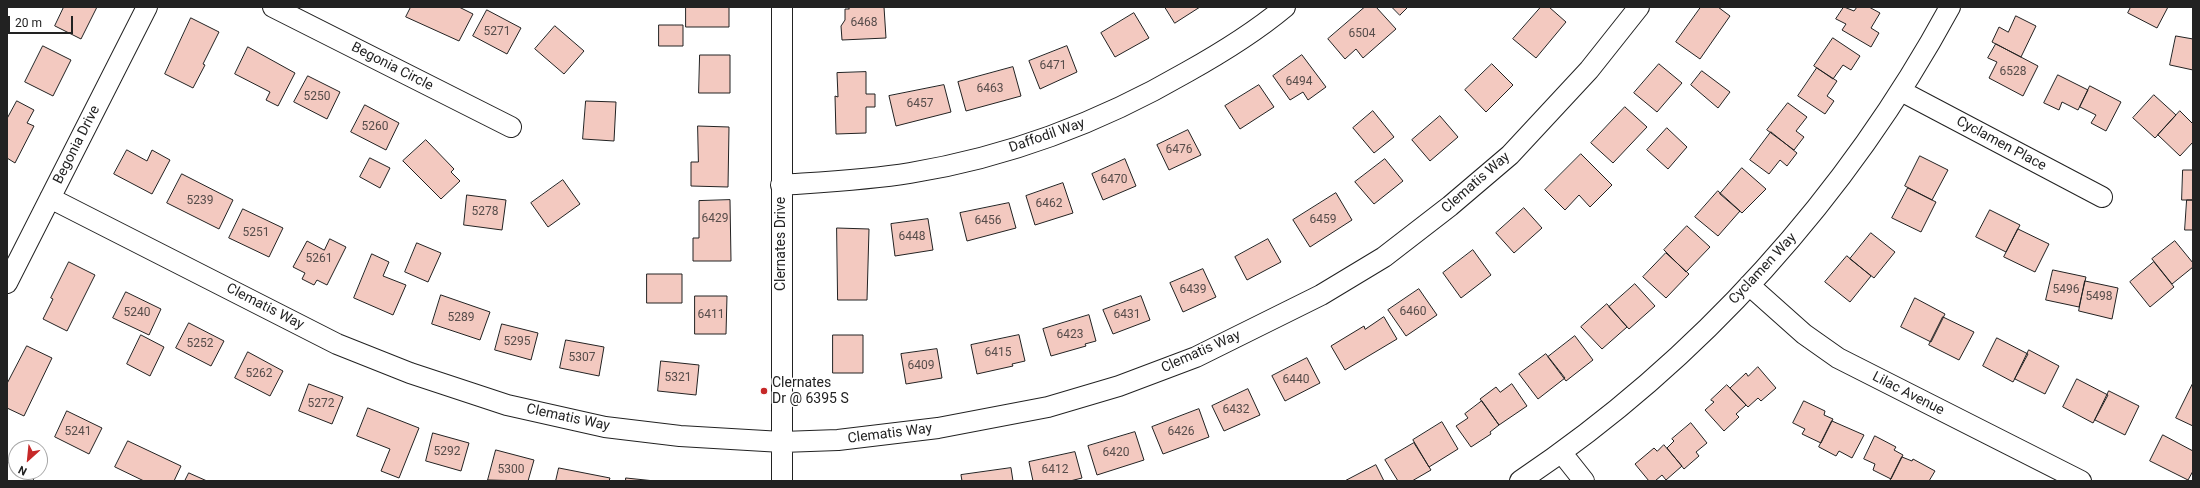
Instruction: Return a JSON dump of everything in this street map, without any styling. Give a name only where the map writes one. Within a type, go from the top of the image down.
[{"type":"street","name":"Begonia Drive","points":[[7,282],[147,7]]},
{"type":"street","name":"Begonia Circle","points":[[273,7],[511,128]]},
{"type":"street","name":"Clernates Drive","points":[[782,7],[782,481]]},
{"type":"street","name":"Daffodil Way","points":[[781,185],[860,180],[911,173],[994,154],[1041,140],[1117,110],[1152,92],[1217,55],[1285,7]]},
{"type":"street","name":"Clematis Way","points":[[50,198],[337,344],[410,374],[507,404],[605,427],[680,436],[782,442],[838,440],[938,428],[1048,407],[1119,386],[1196,357],[1321,295],[1384,257],[1450,206],[1510,155],[1589,70],[1639,7]]},
{"type":"street","name":"Cyclamen Way","points":[[1520,481],[1561,452],[1659,373],[1749,285],[1831,190],[1870,138],[1901,91],[1950,7]]},
{"type":"street","name":"Cyclamen Place","points":[[1901,91],[2102,197]]},
{"type":"street","name":"Lilac Avenue","points":[[1749,285],[1804,334],[1838,358],[2081,481]]},
{"type":"street","points":[[1561,452],[1584,481]]},
{"type":"street","points":[[7,473],[23,481]]},
{"type":"building","points":[[64,7],[97,7],[81,39],[55,26]]},
{"type":"building","points":[[411,7],[459,7],[473,14],[459,41],[406,17]]},
{"type":"building","points":[[686,7],[729,7],[729,27],[686,27]]},
{"type":"building","points":[[848,7],[884,7],[886,38],[842,40],[841,26],[845,20],[845,9],[849,9]]},
{"type":"building","points":[[1165,7],[1200,7],[1175,23]]},
{"type":"building","points":[[1365,7],[1376,7],[1396,29],[1363,58],[1356,49],[1345,59],[1328,39]]},
{"type":"building","points":[[1392,7],[1408,7],[1400,15]]},
{"type":"building","points":[[1541,7],[1549,7],[1566,22],[1536,58],[1513,39]]},
{"type":"building","points":[[1701,7],[1718,7],[1730,16],[1700,59],[1676,42]]},
{"type":"building","points":[[1844,7],[1854,11],[1857,7],[1869,7],[1880,13],[1871,28],[1879,33],[1871,47],[1842,30],[1846,24],[1836,19]]},
{"type":"building","points":[[2131,7],[2168,7],[2157,28],[2128,13]]},
{"type":"building","points":[[487,10],[521,28],[507,54],[473,36]]},
{"type":"building","points":[[1134,13],[1149,38],[1115,57],[1101,33]]},
{"type":"building","points":[[2016,16],[2036,26],[2021,57],[1992,42],[1999,27],[2008,32]]},
{"type":"building","points":[[191,18],[219,32],[193,88],[165,74]]},
{"type":"building","points":[[659,25],[683,25],[683,46],[659,46]]},
{"type":"building","points":[[555,26],[584,51],[564,74],[535,49]]},
{"type":"building","points":[[2176,36],[2193,39],[2193,70],[2170,65]]},
{"type":"building","points":[[1833,38],[1860,56],[1851,70],[1843,65],[1833,79],[1814,66]]},
{"type":"building","points":[[1996,44],[2038,66],[2023,96],[1989,78],[1997,62],[1988,58]]},
{"type":"building","points":[[43,46],[71,60],[53,96],[25,82]]},
{"type":"building","points":[[1067,46],[1077,72],[1040,89],[1029,61]]},
{"type":"building","points":[[248,47],[295,73],[278,106],[266,100],[270,92],[235,74]]},
{"type":"building","points":[[700,55],[730,55],[730,93],[699,93]]},
{"type":"building","points":[[1302,55],[1326,87],[1308,100],[1303,92],[1290,100],[1273,76]]},
{"type":"building","points":[[1492,64],[1513,85],[1486,112],[1465,90]]},
{"type":"building","points":[[1659,64],[1682,83],[1657,112],[1634,93]]},
{"type":"building","points":[[1013,67],[1021,96],[966,111],[958,82]]},
{"type":"building","points":[[1817,68],[1837,81],[1827,96],[1834,101],[1825,114],[1798,96]]},
{"type":"building","points":[[1702,71],[1730,92],[1718,108],[1691,85]]},
{"type":"building","points":[[866,72],[866,94],[875,94],[875,107],[866,107],[866,133],[836,134],[835,96],[838,97],[837,73]]},
{"type":"building","points":[[2058,75],[2088,90],[2078,110],[2062,102],[2059,110],[2044,103]]},
{"type":"building","points":[[308,76],[340,92],[327,119],[294,102]]},
{"type":"building","points":[[944,85],[951,112],[896,126],[889,96]]},
{"type":"building","points":[[1259,85],[1274,107],[1240,129],[1225,106]]},
{"type":"building","points":[[2090,86],[2121,102],[2106,131],[2091,123],[2096,115],[2080,107]]},
{"type":"building","points":[[2154,95],[2176,115],[2155,138],[2133,118]]},
{"type":"building","points":[[17,101],[34,110],[27,123],[34,126],[15,163],[7,158],[7,119]]},
{"type":"building","points":[[586,101],[616,102],[614,141],[583,139]]},
{"type":"building","points":[[1788,103],[1807,117],[1796,131],[1804,137],[1794,150],[1767,130]]},
{"type":"building","points":[[365,105],[399,123],[386,150],[351,132]]},
{"type":"building","points":[[1625,107],[1647,127],[1613,163],[1591,143]]},
{"type":"building","points":[[1373,111],[1394,137],[1374,153],[1353,128]]},
{"type":"building","points":[[2180,111],[2193,124],[2193,142],[2180,156],[2158,135]]},
{"type":"building","points":[[1440,116],[1458,137],[1430,161],[1412,140]]},
{"type":"building","points":[[698,126],[729,127],[728,187],[691,186],[691,162],[698,162]]},
{"type":"building","points":[[1667,128],[1687,147],[1668,169],[1647,150]]},
{"type":"building","points":[[1188,130],[1201,155],[1169,170],[1157,145]]},
{"type":"building","points":[[1771,132],[1797,153],[1787,166],[1780,160],[1769,174],[1750,160]]},
{"type":"building","points":[[426,140],[454,169],[451,172],[460,181],[441,199],[403,161]]},
{"type":"building","points":[[127,150],[147,161],[152,150],[170,160],[152,194],[114,174]]},
{"type":"building","points":[[1581,154],[1612,185],[1590,207],[1579,195],[1565,210],[1545,190]]},
{"type":"building","points":[[1920,156],[1948,170],[1932,200],[1905,186]]},
{"type":"building","points":[[370,158],[390,168],[380,188],[360,177]]},
{"type":"building","points":[[1125,159],[1136,186],[1103,200],[1092,174]]},
{"type":"building","points":[[1385,159],[1403,181],[1374,204],[1355,182]]},
{"type":"building","points":[[1742,168],[1766,189],[1742,213],[1720,194]]},
{"type":"building","points":[[2183,170],[2193,170],[2193,200],[2182,200]]},
{"type":"building","points":[[182,174],[233,200],[219,229],[167,203]]},
{"type":"building","points":[[563,180],[580,204],[548,227],[531,203]]},
{"type":"building","points":[[1063,183],[1073,213],[1035,225],[1026,196]]},
{"type":"building","points":[[1908,188],[1936,202],[1921,232],[1892,218]]},
{"type":"building","points":[[1718,191],[1740,211],[1718,236],[1695,217]]},
{"type":"building","points":[[1336,193],[1352,220],[1310,247],[1293,220]]},
{"type":"building","points":[[467,195],[506,200],[502,230],[464,225]]},
{"type":"building","points":[[730,200],[731,261],[693,261],[693,238],[699,238],[699,201]]},
{"type":"building","points":[[2187,200],[2193,200],[2193,230],[2185,230]]},
{"type":"building","points":[[1009,203],[1016,228],[967,241],[960,213]]},
{"type":"building","points":[[1524,208],[1542,228],[1514,253],[1496,233]]},
{"type":"building","points":[[243,209],[283,228],[269,257],[229,238]]},
{"type":"building","points":[[1990,210],[2020,225],[2006,252],[1976,237]]},
{"type":"building","points":[[928,219],[933,250],[895,256],[891,224]]},
{"type":"building","points":[[1687,226],[1710,247],[1686,272],[1664,250]]},
{"type":"building","points":[[837,228],[869,229],[867,300],[838,300]]},
{"type":"building","points":[[2018,229],[2049,244],[2035,272],[2004,257]]},
{"type":"building","points":[[1871,233],[1895,252],[1874,278],[1850,259]]},
{"type":"building","points":[[330,239],[346,247],[327,285],[317,280],[314,285],[302,279],[305,273],[293,267],[307,241],[324,250]]},
{"type":"building","points":[[1268,239],[1281,262],[1247,280],[1235,257]]},
{"type":"building","points":[[2175,241],[2193,263],[2193,267],[2172,284],[2152,259]]},
{"type":"building","points":[[417,243],[441,253],[428,282],[405,272]]},
{"type":"building","points":[[1473,250],[1491,275],[1461,298],[1443,273]]},
{"type":"building","points":[[1666,253],[1689,274],[1666,298],[1643,277]]},
{"type":"building","points":[[372,254],[389,262],[383,276],[406,285],[393,315],[354,298]]},
{"type":"building","points":[[1847,256],[1871,276],[1850,302],[1825,282]]},
{"type":"building","points":[[69,262],[95,275],[67,331],[43,319],[53,299],[51,298]]},
{"type":"building","points":[[2154,262],[2174,287],[2150,307],[2130,282]]},
{"type":"building","points":[[1203,269],[1216,297],[1183,312],[1170,283]]},
{"type":"building","points":[[2053,270],[2086,277],[2079,307],[2046,300]]},
{"type":"building","points":[[647,274],[682,274],[682,303],[647,303]]},
{"type":"building","points":[[2085,281],[2118,288],[2112,319],[2079,311]]},
{"type":"building","points":[[1635,284],[1655,306],[1629,329],[1609,307]]},
{"type":"building","points":[[1419,289],[1437,315],[1406,336],[1388,310]]},
{"type":"building","points":[[126,292],[161,309],[149,335],[113,318]]},
{"type":"building","points":[[441,295],[490,312],[480,340],[432,324]]},
{"type":"building","points":[[695,296],[727,296],[726,334],[695,334]]},
{"type":"building","points":[[1141,296],[1150,320],[1113,334],[1103,310]]},
{"type":"building","points":[[1915,298],[1945,314],[1931,342],[1901,327]]},
{"type":"building","points":[[1607,304],[1627,327],[1602,349],[1581,327]]},
{"type":"building","points":[[1089,315],[1096,341],[1085,344],[1086,346],[1051,356],[1043,329]]},
{"type":"building","points":[[1384,317],[1397,339],[1345,370],[1331,346],[1364,326],[1365,329]]},
{"type":"building","points":[[1943,317],[1974,332],[1959,360],[1929,345]]},
{"type":"building","points":[[189,323],[224,341],[211,366],[176,348]]},
{"type":"building","points":[[502,324],[538,333],[531,360],[495,350]]},
{"type":"building","points":[[141,335],[164,347],[150,376],[127,364]]},
{"type":"building","points":[[833,335],[863,335],[863,373],[833,373]]},
{"type":"building","points":[[1019,335],[1025,361],[1012,364],[1013,366],[977,374],[971,345]]},
{"type":"building","points":[[1575,336],[1593,360],[1566,381],[1548,357]]},
{"type":"building","points":[[1997,338],[2028,354],[2013,382],[1983,366]]},
{"type":"building","points":[[566,340],[604,347],[599,376],[560,368]]},
{"type":"building","points":[[27,346],[52,358],[24,416],[7,408],[7,384]]},
{"type":"building","points":[[937,349],[942,378],[906,384],[901,354]]},
{"type":"building","points":[[2029,350],[2059,366],[2045,394],[2015,379]]},
{"type":"building","points":[[248,352],[283,371],[270,396],[235,378]]},
{"type":"building","points":[[1546,354],[1565,378],[1538,399],[1519,374]]},
{"type":"building","points":[[1307,358],[1320,383],[1285,401],[1272,376]]},
{"type":"building","points":[[661,361],[699,365],[696,395],[658,391]]},
{"type":"building","points":[[1758,367],[1776,388],[1761,401],[1758,398],[1748,407],[1730,388],[1746,373],[1748,376]]},
{"type":"building","points":[[2077,379],[2108,395],[2093,423],[2063,407]]},
{"type":"building","points":[[2193,383],[2193,426],[2176,418]]},
{"type":"building","points":[[309,384],[343,397],[332,424],[299,411]]},
{"type":"building","points":[[1512,384],[1527,406],[1499,425],[1480,399],[1496,387],[1500,392]]},
{"type":"building","points":[[1727,385],[1746,405],[1736,414],[1739,417],[1724,431],[1705,410],[1714,402],[1711,400]]},
{"type":"building","points":[[1248,389],[1260,415],[1224,431],[1212,406]]},
{"type":"building","points":[[2109,391],[2139,406],[2125,435],[2095,420]]},
{"type":"building","points":[[1482,401],[1499,425],[1490,432],[1491,434],[1471,447],[1456,426],[1468,418],[1465,414]]},
{"type":"building","points":[[1804,401],[1825,411],[1824,415],[1833,419],[1821,443],[1802,434],[1805,429],[1793,423]]},
{"type":"building","points":[[368,408],[419,428],[399,478],[381,471],[390,449],[357,436]]},
{"type":"building","points":[[1199,409],[1209,437],[1163,454],[1152,427]]},
{"type":"building","points":[[67,411],[102,428],[89,454],[55,437]]},
{"type":"building","points":[[1832,421],[1864,435],[1852,458],[1839,451],[1836,456],[1819,447]]},
{"type":"building","points":[[1442,422],[1458,449],[1429,467],[1413,440]]},
{"type":"building","points":[[1691,423],[1707,443],[1696,452],[1699,456],[1684,469],[1667,448],[1674,441],[1672,439]]},
{"type":"building","points":[[1135,432],[1144,460],[1097,475],[1088,446]]},
{"type":"building","points":[[433,433],[469,443],[461,471],[426,461]]},
{"type":"building","points":[[2163,435],[2193,451],[2193,471],[2188,480],[2150,461]]},
{"type":"building","points":[[1875,436],[1896,447],[1894,450],[1903,455],[1891,479],[1873,470],[1875,464],[1864,459]]},
{"type":"building","points":[[128,441],[181,466],[174,481],[144,481],[115,467]]},
{"type":"building","points":[[1414,443],[1431,470],[1412,481],[1398,481],[1385,460]]},
{"type":"building","points":[[1664,445],[1682,466],[1666,480],[1662,475],[1655,481],[1649,481],[1635,464],[1654,448],[1657,451]]},
{"type":"building","points":[[496,450],[534,460],[528,481],[488,480]]},
{"type":"building","points":[[1075,452],[1082,478],[1070,481],[1033,481],[1029,462]]},
{"type":"building","points":[[1902,457],[1912,461],[1913,459],[1935,471],[1929,481],[1890,481]]},
{"type":"building","points":[[1376,465],[1384,481],[1345,481]]},
{"type":"building","points":[[559,468],[610,478],[609,481],[556,481]]},
{"type":"building","points":[[1011,468],[1013,481],[962,481],[961,475]]},
{"type":"building","points":[[189,473],[207,481],[185,481]]},
{"type":"building","points":[[626,478],[655,481],[626,481]]},
{"type":"place","name":"Clernates Dr @ 6395 S","points":[[764,391]]}]
